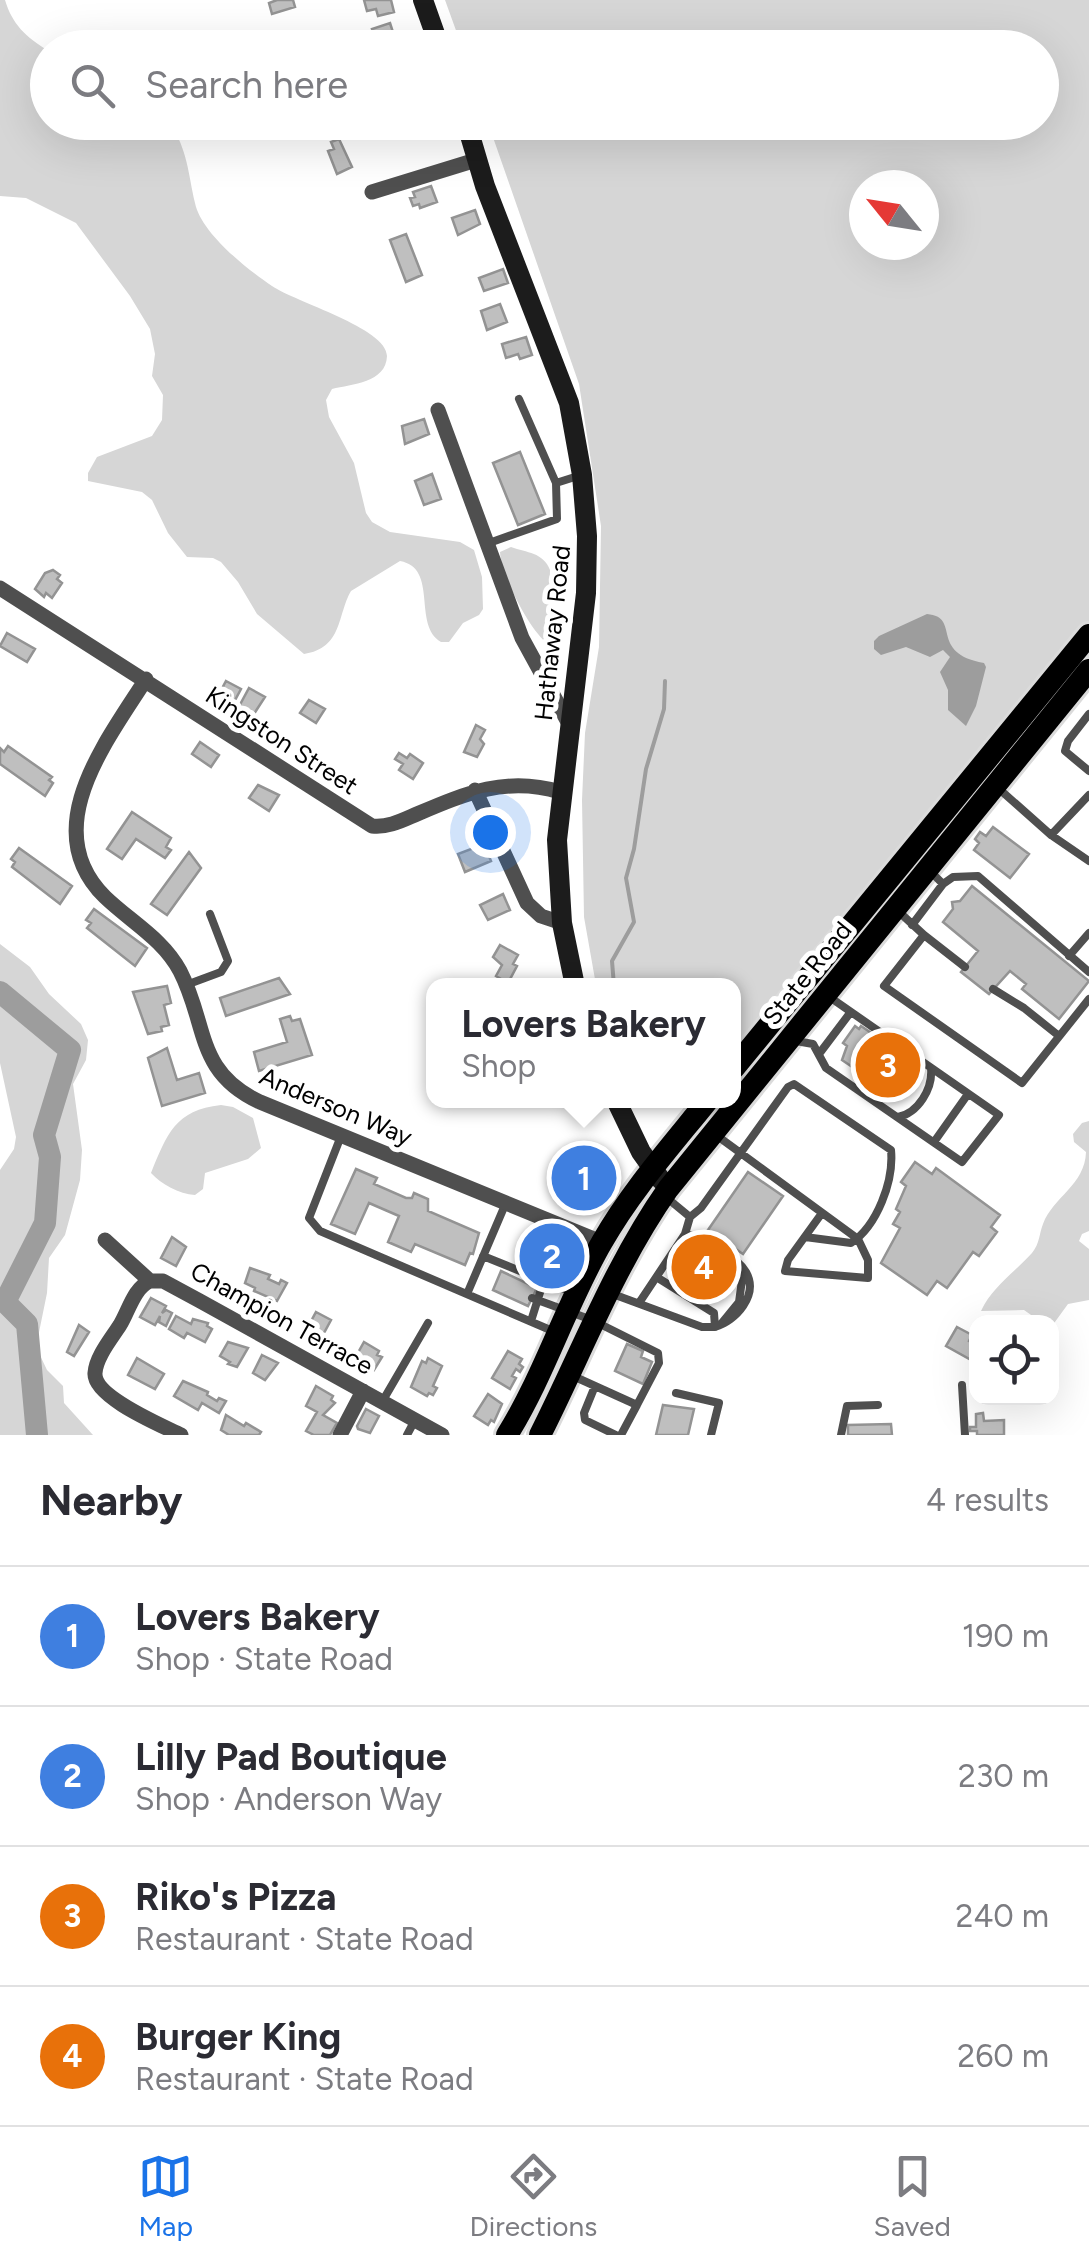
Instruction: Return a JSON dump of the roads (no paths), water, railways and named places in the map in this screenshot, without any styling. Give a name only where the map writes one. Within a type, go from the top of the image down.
[{"type":"main road","points":[[423,0],[434,30]]},
{"type":"main road","name":"Hathaway Road","points":[[471,140],[569,403],[582,475],[588,566],[560,792],[557,864],[572,978]]},
{"type":"main road","name":"State Road","points":[[741,1096],[826,993],[904,916],[935,876],[986,778],[1089,635]]},
{"type":"main road","name":"State Road","points":[[741,1060],[986,778],[1086,681]]},
{"type":"main road","points":[[620,1108],[666,1192]]},
{"type":"main road","points":[[518,1432],[567,1313],[602,1242],[627,1202],[702,1108]]},
{"type":"main road","name":"State Road","points":[[540,1435],[606,1291],[666,1192],[732,1108]]},
{"type":"street","points":[[372,192],[476,160]]},
{"type":"street","points":[[438,410],[534,663],[569,724]]},
{"type":"street","name":"Kingston Street","points":[[0,588],[372,826],[394,824],[474,790],[525,785],[560,792]]},
{"type":"street","name":"Anderson Way","points":[[146,679],[82,790],[77,816],[80,854],[86,874],[114,905],[165,948],[186,985],[206,1050],[216,1068],[232,1086],[260,1102],[602,1242]]},
{"type":"street","points":[[474,790],[527,903],[541,916],[562,923]]},
{"type":"street","name":"Champion Terrace","points":[[105,1240],[150,1280],[169,1284],[442,1435]]},
{"type":"street","points":[[150,1280],[138,1289],[98,1361],[95,1381],[132,1410],[180,1435]]},
{"type":"street","points":[[340,1435],[363,1391]]},
{"type":"lane","points":[[486,544],[557,518],[556,483],[519,399]]},
{"type":"lane","points":[[556,483],[582,475]]},
{"type":"lane","points":[[1089,714],[1065,751],[1089,771]]},
{"type":"lane","points":[[986,778],[1050,835],[1089,861]]},
{"type":"lane","points":[[1050,835],[1089,795]]},
{"type":"lane","points":[[935,876],[978,876],[1089,972]]},
{"type":"lane","points":[[186,985],[220,972],[228,961],[210,914]]},
{"type":"lane","points":[[904,916],[965,967]]},
{"type":"lane","points":[[1069,956],[1089,932]]},
{"type":"lane","points":[[924,935],[884,986],[1022,1083],[1089,999]]},
{"type":"lane","points":[[993,990],[1059,1036]]},
{"type":"lane","points":[[786,1041],[810,1042],[826,1068],[962,1162],[999,1115],[826,993]]},
{"type":"lane","points":[[819,1054],[850,1013]]},
{"type":"lane","points":[[897,1117],[912,1112],[920,1102],[931,1083],[932,1068]]},
{"type":"lane","points":[[639,1303],[685,1234],[690,1218],[794,1084],[891,1150],[883,1198],[858,1238],[851,1243],[805,1237]]},
{"type":"lane","points":[[934,1142],[968,1094]]},
{"type":"lane","points":[[712,1132],[858,1238],[868,1260],[868,1278],[788,1272],[784,1266],[822,1213]]},
{"type":"lane","points":[[341,1136],[309,1218],[320,1231],[530,1321],[567,1313]]},
{"type":"lane","points":[[666,1192],[690,1218]]},
{"type":"lane","points":[[468,1294],[506,1205]]},
{"type":"lane","points":[[606,1291],[702,1327],[732,1322],[747,1293],[747,1275],[737,1263],[696,1236],[685,1234]]},
{"type":"lane","points":[[484,1256],[543,1283],[567,1313]]},
{"type":"lane","points":[[658,1278],[714,1312],[718,1326]]},
{"type":"lane","points":[[530,1321],[543,1283]]},
{"type":"lane","points":[[535,1299],[592,1320],[660,1356],[638,1405],[615,1435],[589,1424],[584,1416],[595,1386]]},
{"type":"lane","points":[[382,1402],[428,1322]]},
{"type":"lane","points":[[569,1374],[638,1405]]},
{"type":"lane","points":[[962,1385],[965,1435]]},
{"type":"lane","points":[[676,1393],[718,1404],[712,1435]]},
{"type":"lane","points":[[841,1435],[846,1406],[878,1405]]},
{"type":"lane","points":[[406,1435],[416,1420]]},
{"type":"waterway","points":[[613,978],[612,961],[634,922],[626,878],[646,769],[664,709],[665,681]]},
{"type":"waterway","points":[[0,992],[70,1050],[44,1135],[50,1157],[45,1223],[5,1302],[27,1324],[37,1435]]},
{"type":"place","name":"Riko's Pizza","points":[[888,1065]]},
{"type":"place","name":"Lovers Bakery","points":[[584,1178]]},
{"type":"place","name":"Lilly Pad Boutique","points":[[552,1256]]},
{"type":"place","name":"Burger King","points":[[704,1267]]}]
